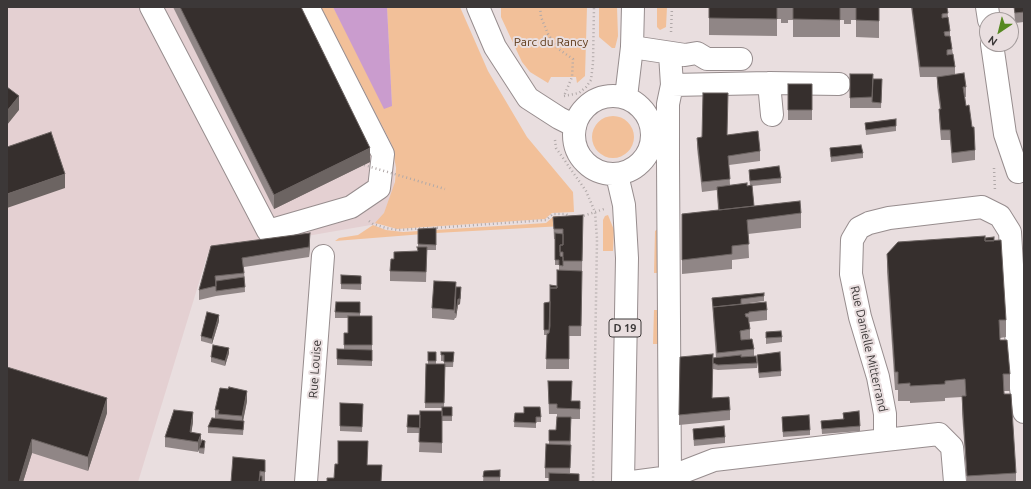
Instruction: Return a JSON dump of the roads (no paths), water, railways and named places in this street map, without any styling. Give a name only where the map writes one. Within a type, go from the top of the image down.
[{"type":"street","points":[[151,7],[268,231],[351,207],[379,188],[383,154],[308,7]]},
{"type":"street","points":[[478,7],[495,47],[528,98],[559,118],[575,126]]},
{"type":"street","points":[[626,97],[632,47],[633,7]]},
{"type":"street","points":[[632,47],[670,54],[685,55],[697,53],[707,59],[742,52]]},
{"type":"street","points":[[993,52],[1005,134],[1018,172]]},
{"type":"street","points":[[670,54],[672,85],[668,104],[670,480]]},
{"type":"street","points":[[672,85],[769,83],[839,84]]},
{"type":"street","points":[[769,83],[772,115]]},
{"type":"street","points":[[607,96],[626,97],[638,104],[647,114],[652,127],[653,135],[650,149],[642,162],[632,170],[617,175],[604,174],[590,168],[580,158],[574,144],[576,119],[583,108],[589,103],[607,96]]},
{"type":"street","name":"D 19","points":[[617,175],[624,205],[627,258],[624,482]]},
{"type":"street","name":"Rue Danielle Mitterrand","points":[[885,440],[885,414],[878,377],[860,317],[851,274],[852,240],[859,228],[870,223],[889,218],[982,207],[1000,216],[1010,232],[1018,364],[1024,412]]},
{"type":"street","name":"Rue Louise","points":[[306,482],[323,256]]},
{"type":"street","points":[[632,482],[670,480],[714,460],[938,434],[952,447],[955,482]]},
{"type":"park label","name":"Parc du Rancy","points":[[551,42]]}]
